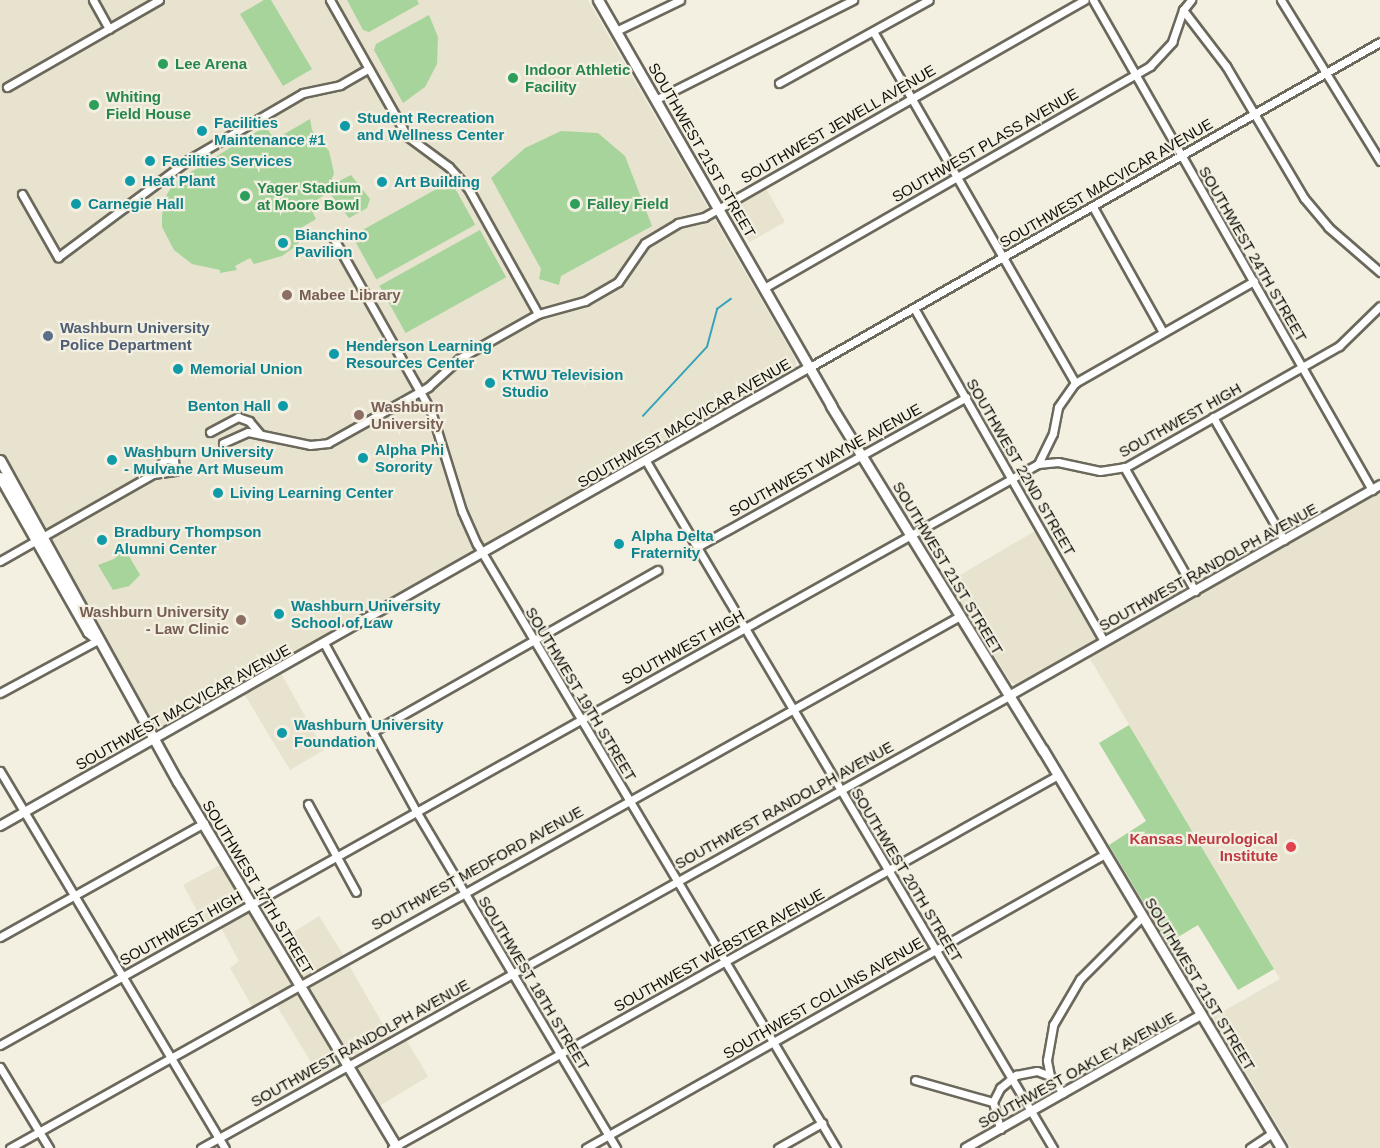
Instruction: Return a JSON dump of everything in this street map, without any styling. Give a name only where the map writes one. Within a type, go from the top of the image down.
[{"type":"main road","name":"SOUTHWEST 21ST STREET","points":[[598,0],[910,536],[1058,775],[1281,1148]]},
{"type":"main road","name":"SOUTHWEST 17TH STREET","points":[[0,460],[40,539]]},
{"type":"main road","name":"SOUTHWEST 17TH STREET","points":[[0,477],[95,628],[98,639],[154,740],[395,1147]]},
{"type":"street","points":[[93,0],[110,29]]},
{"type":"street","points":[[7,87],[159,0]]},
{"type":"street","points":[[330,0],[407,136],[450,167],[468,188],[538,314]]},
{"type":"street","points":[[616,31],[680,0]]},
{"type":"street","points":[[655,100],[853,0]]},
{"type":"street","points":[[779,83],[874,33],[929,0]]},
{"type":"street","name":"SOUTHWEST JEWELL AVENUE","points":[[210,432],[238,417],[249,421],[260,434],[323,445],[420,392],[460,358],[538,314],[585,301],[618,282],[645,243],[678,223],[699,219],[1084,0]]},
{"type":"street","name":"SOUTHWEST 24TH STREET","points":[[1093,0],[1181,157],[1376,488]]},
{"type":"street","name":"SOUTHWEST PLASS AVENUE","points":[[764,288],[1136,74],[1162,56],[1178,28],[1183,10],[1191,0]]},
{"type":"street","points":[[1281,0],[1380,161]]},
{"type":"street","points":[[1183,10],[1212,45],[1315,212],[1380,272]]},
{"type":"street","points":[[874,33],[1076,383]]},
{"type":"street","name":"SOUTHWEST MACVICAR AVENUE","points":[[0,826],[1380,42]]},
{"type":"street","points":[[22,194],[58,257],[188,160],[303,93],[333,88],[368,69]]},
{"type":"street","points":[[1093,207],[1164,332]]},
{"type":"street","name":"SOUTHWEST 19TH STREET","points":[[334,239],[439,429],[465,518],[482,554],[836,1148]]},
{"type":"street","points":[[1038,464],[1053,433],[1058,407],[1076,383],[1254,281]]},
{"type":"street","name":"SOUTHWEST HIGH","points":[[0,1045],[1038,464],[1058,462],[1100,471],[1124,467],[1303,367],[1348,339],[1380,306]]},
{"type":"street","name":"SOUTHWEST 22ND STREET","points":[[914,308],[1104,641]]},
{"type":"street","name":"SOUTHWEST WAYNE AVENUE","points":[[697,547],[966,397]]},
{"type":"street","points":[[1213,417],[1284,540]]},
{"type":"street","points":[[223,443],[245,432],[260,434]]},
{"type":"street","name":"SOUTHWEST 20TH STREET","points":[[646,461],[1053,1148]]},
{"type":"street","points":[[1124,467],[1195,591]]},
{"type":"street","points":[[0,561],[153,474]]},
{"type":"street","name":"SOUTHWEST RANDOLPH AVENUE","points":[[201,1148],[1376,488]]},
{"type":"street","points":[[374,731],[657,570]]},
{"type":"street","name":"SOUTHWEST MEDFORD AVENUE","points":[[10,1148],[628,799],[960,616]]},
{"type":"street","points":[[0,693],[98,639]]},
{"type":"street","name":"SOUTHWEST 18TH STREET","points":[[324,643],[416,811],[616,1148]]},
{"type":"street","points":[[0,771],[225,1148]]},
{"type":"street","name":"SOUTHWEST WEBSTER AVENUE","points":[[395,1147],[1058,775]]},
{"type":"street","points":[[308,804],[357,892]]},
{"type":"street","points":[[0,937],[204,824]]},
{"type":"street","name":"SOUTHWEST COLLINS AVENUE","points":[[586,1148],[1105,854]]},
{"type":"street","points":[[1063,1093],[1050,1076],[1047,1041],[1062,1005],[1090,966],[1143,916]]},
{"type":"street","name":"SOUTHWEST OAKLEY AVENUE","points":[[966,1148],[1201,1015]]},
{"type":"street","points":[[0,1066],[49,1148]]},
{"type":"street","points":[[1000,1129],[993,1102],[1000,1088],[1011,1078],[1029,1071],[1050,1076]]},
{"type":"street","points":[[915,1080],[993,1102]]},
{"type":"street","points":[[778,1148],[822,1123]]},
{"type":"street","points":[[1250,1148],[1272,1133]]},
{"type":"shaded area","name":"Washburn University","points":[[0,0],[588,0],[796,360],[796,368],[277,666],[324,750],[290,770],[240,687],[161,731],[155,730],[0,456]]},
{"type":"shaded area","points":[[765,187],[785,222],[749,242],[729,208]]},
{"type":"shaded area","name":"Kansas Neurological Institute","points":[[1380,492],[1380,1148],[1291,1148],[1213,1017],[1280,979],[1089,657]]},
{"type":"shaded area","points":[[1037,530],[1098,640],[1016,685],[1010,681],[948,582]]},
{"type":"shaded area","points":[[222,864],[243,903],[204,924],[183,885]]},
{"type":"shaded area","points":[[244,912],[251,912],[292,981],[290,986],[253,1008],[230,968],[239,961],[220,926]]},
{"type":"shaded area","points":[[319,916],[343,955],[303,980],[278,941]]},
{"type":"shaded area","points":[[347,962],[391,1038],[353,1059],[348,1058],[306,987]]},
{"type":"shaded area","points":[[293,993],[300,994],[339,1060],[339,1066],[320,1077],[275,1003]]},
{"type":"shaded area","points":[[405,1038],[428,1077],[378,1106],[355,1068]]},
{"type":"green space","points":[[264,0],[271,0],[312,69],[283,86],[240,14]]},
{"type":"green space","points":[[347,0],[417,0],[419,4],[369,32],[363,30]]},
{"type":"green space","points":[[429,15],[438,37],[437,64],[425,87],[403,103],[374,50],[376,44]]},
{"type":"green space","name":"Yager Stadium at Moore Bowl","points":[[310,119],[312,130],[329,151],[334,173],[327,193],[309,205],[316,219],[299,229],[303,238],[296,246],[282,256],[254,264],[250,258],[235,266],[237,270],[220,273],[220,270],[192,264],[174,250],[162,227],[162,215],[167,194],[176,181],[266,126],[274,140]]},
{"type":"green space","name":"Falley Field","points":[[561,131],[598,133],[625,156],[652,226],[561,276],[559,285],[539,279],[541,269],[491,178],[525,148]]},
{"type":"green space","points":[[351,175],[370,199],[367,208],[349,218],[331,195],[339,181]]},
{"type":"green space","points":[[451,181],[475,225],[376,280],[352,236]]},
{"type":"green space","points":[[480,230],[506,277],[406,333],[379,286]]},
{"type":"green space","points":[[125,549],[140,575],[129,586],[113,590],[98,565],[114,559]]},
{"type":"green space","points":[[1129,725],[1274,969],[1238,990],[1198,925],[1168,943],[1109,845],[1146,821],[1099,743]]},
{"type":"waterway","points":[[643,416],[707,347],[717,309],[731,299]]},
{"type":"place","name":"Lee Arena","points":[[163,64]]},
{"type":"place","name":"Indoor Athletic Facility","points":[[513,78]]},
{"type":"place","name":"Whiting Field House","points":[[94,105]]},
{"type":"place","name":"Student Recreation and Wellness Center","points":[[345,126]]},
{"type":"place","name":"Facilities Maintenance #1","points":[[202,131]]},
{"type":"place","name":"Facilities Services","points":[[150,161]]},
{"type":"place","name":"Heat Plant","points":[[130,181]]},
{"type":"place","name":"Art Building","points":[[382,182]]},
{"type":"place","name":"Yager Stadium at Moore Bowl","points":[[245,196]]},
{"type":"place","name":"Carnegie Hall","points":[[76,204]]},
{"type":"place","name":"Falley Field","points":[[575,204]]},
{"type":"place","name":"Bianchino Pavilion","points":[[283,243]]},
{"type":"place","name":"Mabee Library","points":[[287,295]]},
{"type":"place","name":"Washburn University Police Department","points":[[48,336]]},
{"type":"place","name":"Henderson Learning Resources Center","points":[[334,354]]},
{"type":"place","name":"Memorial Union","points":[[178,369]]},
{"type":"place","name":"KTWU Television Studio","points":[[490,383]]},
{"type":"place","name":"Benton Hall","points":[[283,406]]},
{"type":"place","name":"Washburn University","points":[[359,415]]},
{"type":"place","name":"Alpha Phi Sorority","points":[[363,458]]},
{"type":"place","name":"Washburn University - Mulvane Art Museum","points":[[112,460]]},
{"type":"place","name":"Living Learning Center","points":[[218,493]]},
{"type":"place","name":"Bradbury Thompson Alumni Center","points":[[102,540]]},
{"type":"place","name":"Alpha Delta Fraternity","points":[[619,544]]},
{"type":"place","name":"Washburn University School of Law","points":[[279,614]]},
{"type":"place","name":"Washburn University - Law Clinic","points":[[241,620]]},
{"type":"place","name":"Washburn University Foundation","points":[[282,733]]},
{"type":"place","name":"Kansas Neurological Institute","points":[[1291,847]]}]
